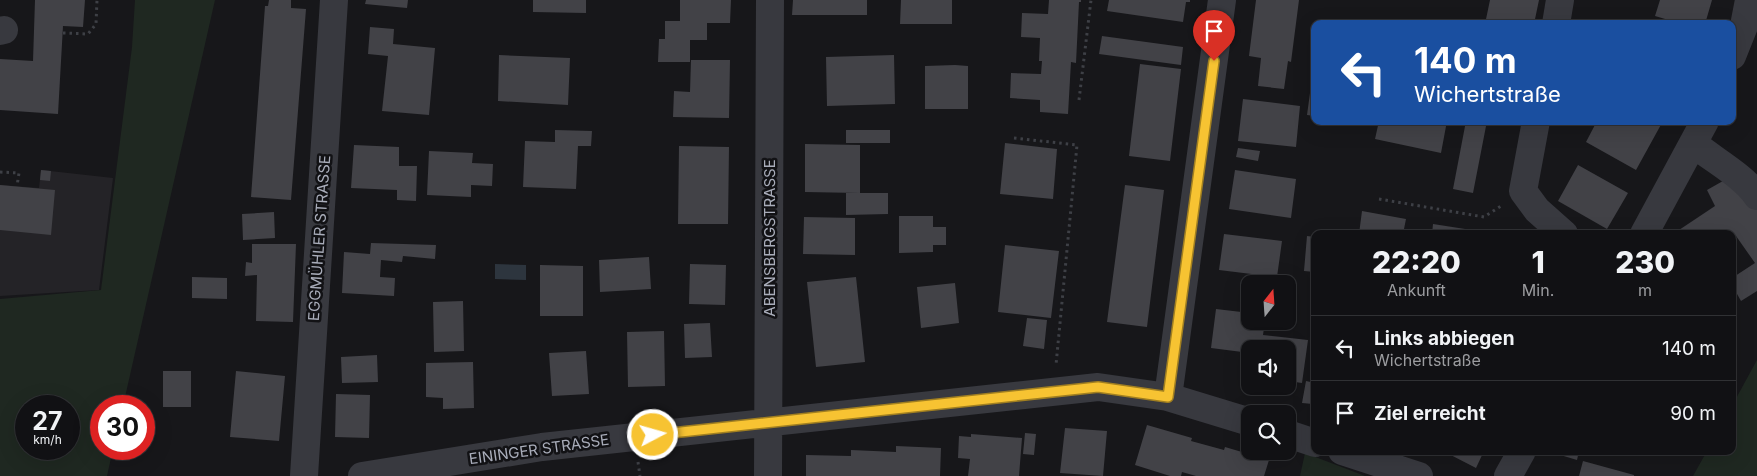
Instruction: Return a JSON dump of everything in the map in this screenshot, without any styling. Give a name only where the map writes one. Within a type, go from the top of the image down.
[{"type":"street","name":"EGGMÜHLER STRASSE","points":[[304,476],[334,0]]},
{"type":"street","name":"ABENSBERGSTRASSE","points":[[768,476],[770,0]]},
{"type":"street","points":[[1168,397],[1222,0]]},
{"type":"street","points":[[1557,20],[1560,0]]},
{"type":"street","points":[[1736,46],[1744,26],[1749,0]]},
{"type":"street","points":[[1535,125],[1523,191],[1537,210],[1560,230]]},
{"type":"street","points":[[1699,132],[1712,159],[1749,185],[1757,196]]},
{"type":"street","points":[[1646,230],[1699,132]]},
{"type":"street","name":"EININGER STRASSE","points":[[362,476],[542,447],[1098,387],[1168,397],[1241,419]]},
{"type":"street","points":[[1296,437],[1311,442]]},
{"type":"street","points":[[1354,455],[1419,476]]},
{"type":"street","points":[[1508,476],[1520,455]]},
{"type":"path","points":[[63,33],[88,34],[96,24],[97,0]]},
{"type":"path","points":[[1079,100],[1091,0]]},
{"type":"path","points":[[1014,138],[1077,145],[1054,392]]},
{"type":"path","points":[[0,172],[19,174],[17,186]]},
{"type":"path","points":[[1379,199],[1484,217],[1523,191]]},
{"type":"shaded area","points":[[135,0],[215,0],[125,395],[90,395],[90,460],[111,460],[107,476],[0,476],[0,299],[101,290],[132,47]]},
{"type":"shaded area","points":[[41,170],[113,178],[99,290],[0,296],[0,185],[39,188]]},
{"type":"shaded area","points":[[495,264],[526,265],[526,280],[495,279]]},
{"type":"shaded area","points":[[1757,360],[1757,476],[1693,476],[1705,455],[1736,455],[1736,398]]},
{"type":"shaded area","points":[[1305,453],[1365,476],[1300,476]]},
{"type":"building","points":[[35,0],[85,0],[83,27],[63,26],[58,114],[0,110],[0,59],[33,61]]},
{"type":"building","points":[[269,0],[291,0],[291,8],[306,9],[291,200],[251,197],[265,6],[268,6]]},
{"type":"building","points":[[366,0],[408,0],[407,8],[365,4]]},
{"type":"building","points":[[533,0],[586,0],[586,13],[533,12]]},
{"type":"building","points":[[680,0],[731,0],[730,23],[707,23],[707,40],[690,40],[690,62],[658,62],[659,39],[665,39],[665,21],[680,21]]},
{"type":"building","points":[[793,0],[867,0],[867,15],[792,15]]},
{"type":"building","points":[[901,0],[952,0],[952,24],[900,24]]},
{"type":"building","points":[[1049,0],[1081,0],[1079,2],[1076,63],[1071,62],[1068,114],[1040,112],[1040,100],[1010,98],[1011,73],[1041,74],[1042,61],[1039,61],[1040,38],[1021,37],[1022,13],[1048,14]]},
{"type":"building","points":[[1109,0],[1190,0],[1190,2],[1186,2],[1183,22],[1107,11]]},
{"type":"building","points":[[1256,0],[1299,0],[1291,62],[1288,61],[1284,89],[1258,86],[1261,58],[1249,56]]},
{"type":"building","points":[[1490,0],[1539,0],[1535,20],[1486,20]]},
{"type":"building","points":[[1660,0],[1712,0],[1706,20],[1668,20],[1655,16]]},
{"type":"building","points":[[370,27],[394,29],[393,44],[435,48],[429,115],[382,111],[388,56],[368,54]]},
{"type":"building","points":[[1102,36],[1183,47],[1181,65],[1099,54]]},
{"type":"building","points":[[499,55],[570,58],[568,105],[498,101]]},
{"type":"building","points":[[894,55],[895,104],[827,106],[826,57]]},
{"type":"building","points":[[691,60],[730,60],[729,118],[673,117],[674,91],[690,92]]},
{"type":"building","points":[[1140,64],[1181,69],[1170,161],[1129,156]]},
{"type":"building","points":[[925,66],[968,66],[968,109],[925,109]]},
{"type":"building","points":[[1310,93],[1311,116],[1307,115]]},
{"type":"building","points":[[1243,99],[1300,106],[1296,147],[1238,141]]},
{"type":"building","points":[[1378,125],[1446,125],[1441,153],[1375,139]]},
{"type":"building","points":[[1465,125],[1486,125],[1473,193],[1453,189]]},
{"type":"building","points":[[1595,125],[1661,125],[1636,170],[1586,142]]},
{"type":"building","points":[[555,130],[592,131],[591,146],[578,146],[576,189],[523,187],[525,141],[555,142]]},
{"type":"building","points":[[846,130],[890,130],[890,143],[846,143]]},
{"type":"building","points":[[1005,143],[1057,149],[1053,199],[1000,194]]},
{"type":"building","points":[[805,144],[860,145],[860,193],[805,192]]},
{"type":"building","points":[[354,145],[399,147],[399,166],[417,166],[416,201],[397,200],[397,190],[351,188]]},
{"type":"building","points":[[679,146],[729,147],[728,224],[678,224]]},
{"type":"building","points":[[1238,148],[1260,151],[1258,161],[1236,157]]},
{"type":"building","points":[[429,151],[473,153],[472,163],[493,164],[492,186],[471,185],[471,197],[427,195]]},
{"type":"building","points":[[1578,165],[1628,193],[1607,229],[1558,201]]},
{"type":"building","points":[[41,170],[51,171],[50,181],[40,180]]},
{"type":"building","points":[[1235,170],[1296,179],[1291,218],[1229,209]]},
{"type":"building","points":[[1730,177],[1757,209],[1757,291],[1741,301],[1736,292],[1736,275],[1755,263],[1736,236],[1736,230],[1679,230],[1715,206],[1707,190]]},
{"type":"building","points":[[0,185],[55,190],[51,235],[0,230]]},
{"type":"building","points":[[1125,185],[1164,190],[1147,327],[1107,322]]},
{"type":"building","points":[[846,193],[888,193],[888,214],[846,215]]},
{"type":"building","points":[[1362,211],[1406,219],[1404,230],[1360,230]]},
{"type":"building","points":[[274,212],[275,238],[243,240],[242,214]]},
{"type":"building","points":[[899,216],[933,216],[933,227],[946,227],[946,245],[933,245],[933,252],[899,253]]},
{"type":"building","points":[[804,217],[855,218],[855,255],[803,254]]},
{"type":"building","points":[[1433,224],[1472,230],[1432,230]]},
{"type":"building","points":[[1224,234],[1282,241],[1277,275],[1219,270]]},
{"type":"building","points":[[1307,236],[1311,236],[1311,272],[1304,271]]},
{"type":"building","points":[[371,243],[436,245],[435,259],[403,256],[402,262],[381,260],[380,277],[395,278],[394,296],[342,293],[344,252],[370,254]]},
{"type":"building","points":[[252,244],[296,244],[293,322],[256,321],[257,275],[245,276],[246,262],[252,263]]},
{"type":"building","points":[[1005,245],[1059,251],[1051,318],[998,312]]},
{"type":"building","points":[[649,257],[651,289],[600,292],[599,260]]},
{"type":"building","points":[[690,264],[726,265],[725,305],[689,304]]},
{"type":"building","points":[[540,265],[583,266],[583,316],[540,316]]},
{"type":"building","points":[[192,277],[227,278],[227,299],[192,298]]},
{"type":"building","points":[[856,277],[865,362],[816,367],[807,282]]},
{"type":"building","points":[[955,283],[959,323],[921,328],[917,287]]},
{"type":"building","points":[[463,301],[464,351],[434,352],[433,302]]},
{"type":"building","points":[[1216,309],[1241,312],[1241,330],[1264,330],[1263,335],[1308,340],[1302,383],[1296,382],[1296,340],[1241,340],[1241,352],[1211,348]]},
{"type":"building","points":[[1027,318],[1047,320],[1044,349],[1023,346]]},
{"type":"building","points":[[710,323],[712,357],[685,358],[684,324]]},
{"type":"building","points":[[664,331],[665,386],[628,387],[627,332]]},
{"type":"building","points":[[586,351],[589,394],[552,396],[549,353]]},
{"type":"building","points":[[377,355],[378,382],[342,383],[341,357]]},
{"type":"building","points":[[473,362],[474,408],[443,409],[443,398],[426,397],[426,363]]},
{"type":"building","points":[[163,371],[191,371],[191,407],[163,407]]},
{"type":"building","points":[[236,371],[285,376],[279,441],[230,437]]},
{"type":"building","points":[[1306,381],[1311,382],[1311,404],[1302,403]]},
{"type":"building","points":[[336,394],[370,395],[369,438],[335,437]]},
{"type":"building","points":[[1147,425],[1192,438],[1191,441],[1224,450],[1225,447],[1241,452],[1241,460],[1269,460],[1264,476],[1196,476],[1182,472],[1181,476],[1170,476],[1135,465]]},
{"type":"building","points":[[1065,428],[1107,431],[1103,476],[1060,473]]},
{"type":"building","points":[[1025,433],[1036,434],[1034,455],[1023,454]]},
{"type":"building","points":[[971,434],[1022,438],[1019,476],[968,476],[970,459],[958,458],[959,436],[971,437]]},
{"type":"building","points":[[896,446],[941,448],[940,476],[806,476],[806,455],[851,456],[851,450],[896,452]]},
{"type":"building","points":[[1451,455],[1482,455],[1476,468]]},
{"type":"building","points":[[1560,455],[1578,455],[1577,460]]},
{"type":"building","points":[[1583,461],[1634,475],[1634,476],[1579,476]]},
{"type":"route","points":[[653,435],[1098,387],[1168,397],[1214,61]]}]
